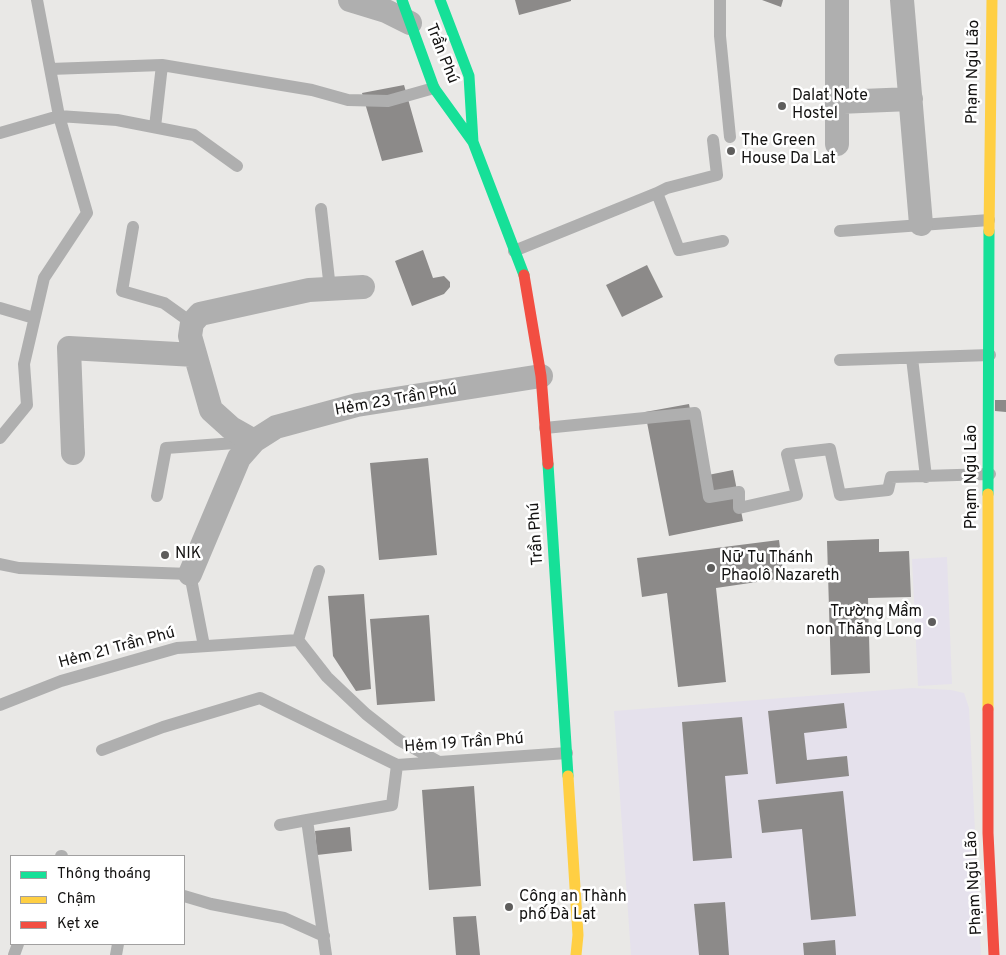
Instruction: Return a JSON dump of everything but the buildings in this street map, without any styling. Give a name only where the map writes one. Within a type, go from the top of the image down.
[{"type":"main road","name":"Trần Phú","points":[[402,0],[434,88],[473,142],[527,283],[541,376],[578,935],[582,955]]},
{"type":"main road","name":"Trần Phú","points":[[441,0],[469,76],[473,142]]},
{"type":"main road","name":"Phạm Ngũ Lão","points":[[992,0],[989,220],[997,287],[990,355],[990,474],[998,606],[988,833],[994,955]]},
{"type":"main road","name":"Trần Phú","points":[[576,955],[578,935]]},
{"type":"street","points":[[350,0],[386,10],[410,23]]},
{"type":"street","points":[[837,0],[837,144]]},
{"type":"street","points":[[902,0],[921,224]]},
{"type":"street","points":[[838,102],[911,99]]},
{"type":"street","points":[[254,441],[231,428],[211,410],[190,336],[192,323],[200,314],[309,290],[364,287]]},
{"type":"street","points":[[73,453],[69,348],[195,355]]},
{"type":"street","name":"Hẻm 23 Trần Phú","points":[[190,574],[239,458],[254,441],[276,428],[357,405],[541,376]]},
{"type":"lane","points":[[0,438],[27,405],[24,364],[44,278],[87,213],[59,116],[37,0]]},
{"type":"lane","points":[[720,0],[720,36],[730,137]]},
{"type":"lane","points":[[50,69],[162,65],[312,90],[348,100],[388,101],[434,88]]},
{"type":"lane","points":[[155,127],[162,65]]},
{"type":"lane","points":[[0,133],[59,116],[117,120],[194,135],[237,166]]},
{"type":"lane","points":[[514,251],[666,188],[716,174],[713,140]]},
{"type":"lane","points":[[657,193],[679,250],[723,241]]},
{"type":"lane","points":[[321,209],[330,289]]},
{"type":"lane","points":[[840,231],[989,220]]},
{"type":"lane","points":[[133,227],[122,291],[164,303],[192,323]]},
{"type":"lane","points":[[0,308],[34,318]]},
{"type":"lane","points":[[840,360],[990,355]]},
{"type":"lane","points":[[912,358],[926,477]]},
{"type":"lane","points":[[545,428],[695,413],[709,497],[740,492],[739,508],[797,495],[787,454],[830,449],[840,495],[888,490],[891,477],[990,474]]},
{"type":"lane","points":[[157,496],[166,448],[254,441]]},
{"type":"lane","points":[[0,564],[19,568],[190,574],[204,646]]},
{"type":"lane","points":[[319,571],[298,640],[327,677],[366,714],[399,740],[439,762]]},
{"type":"lane","name":"Hẻm 21 Trần Phú","points":[[0,705],[61,681],[177,648],[298,640]]},
{"type":"lane","name":"Hẻm 19 Trần Phú","points":[[102,750],[163,727],[260,698],[397,765],[567,753]]},
{"type":"lane","points":[[280,825],[392,805],[397,765]]},
{"type":"lane","points":[[307,820],[326,955]]},
{"type":"lane","points":[[185,896],[212,904],[284,918],[324,936]]},
{"type":"shaded area","name":"Trường Mầm non Thăng Long","points":[[947,557],[952,684],[918,686],[912,559]]},
{"type":"shaded area","points":[[912,688],[951,690],[964,693],[969,708],[981,955],[631,955],[614,711]]},
{"type":"traffic: fast","points":[[402,0],[434,88],[473,142],[524,275]]},
{"type":"traffic: fast","points":[[440,0],[469,76],[473,142]]},
{"type":"traffic: fast","points":[[988,494],[989,231]]},
{"type":"traffic: fast","points":[[548,464],[568,776]]},
{"type":"traffic: slow","points":[[989,231],[992,0]]},
{"type":"traffic: slow","points":[[988,494],[988,709]]},
{"type":"traffic: slow","points":[[568,776],[578,935],[576,955]]},
{"type":"traffic: jam","points":[[524,275],[541,376],[548,464]]},
{"type":"traffic: jam","points":[[988,709],[988,833],[994,955]]},
{"type":"place","name":"Dalat Note Hostel","points":[[782,106]]},
{"type":"place","name":"The Green House Da Lat","points":[[731,151]]},
{"type":"place","name":"NIK","points":[[165,555]]},
{"type":"place","name":"Nữ Tu Thánh Phaolô Nazareth","points":[[711,568]]},
{"type":"place","name":"Trường Mầm non Thăng Long","points":[[932,622]]},
{"type":"place","name":"Công an Thành phố Đà Lạt","points":[[509,907]]}]
